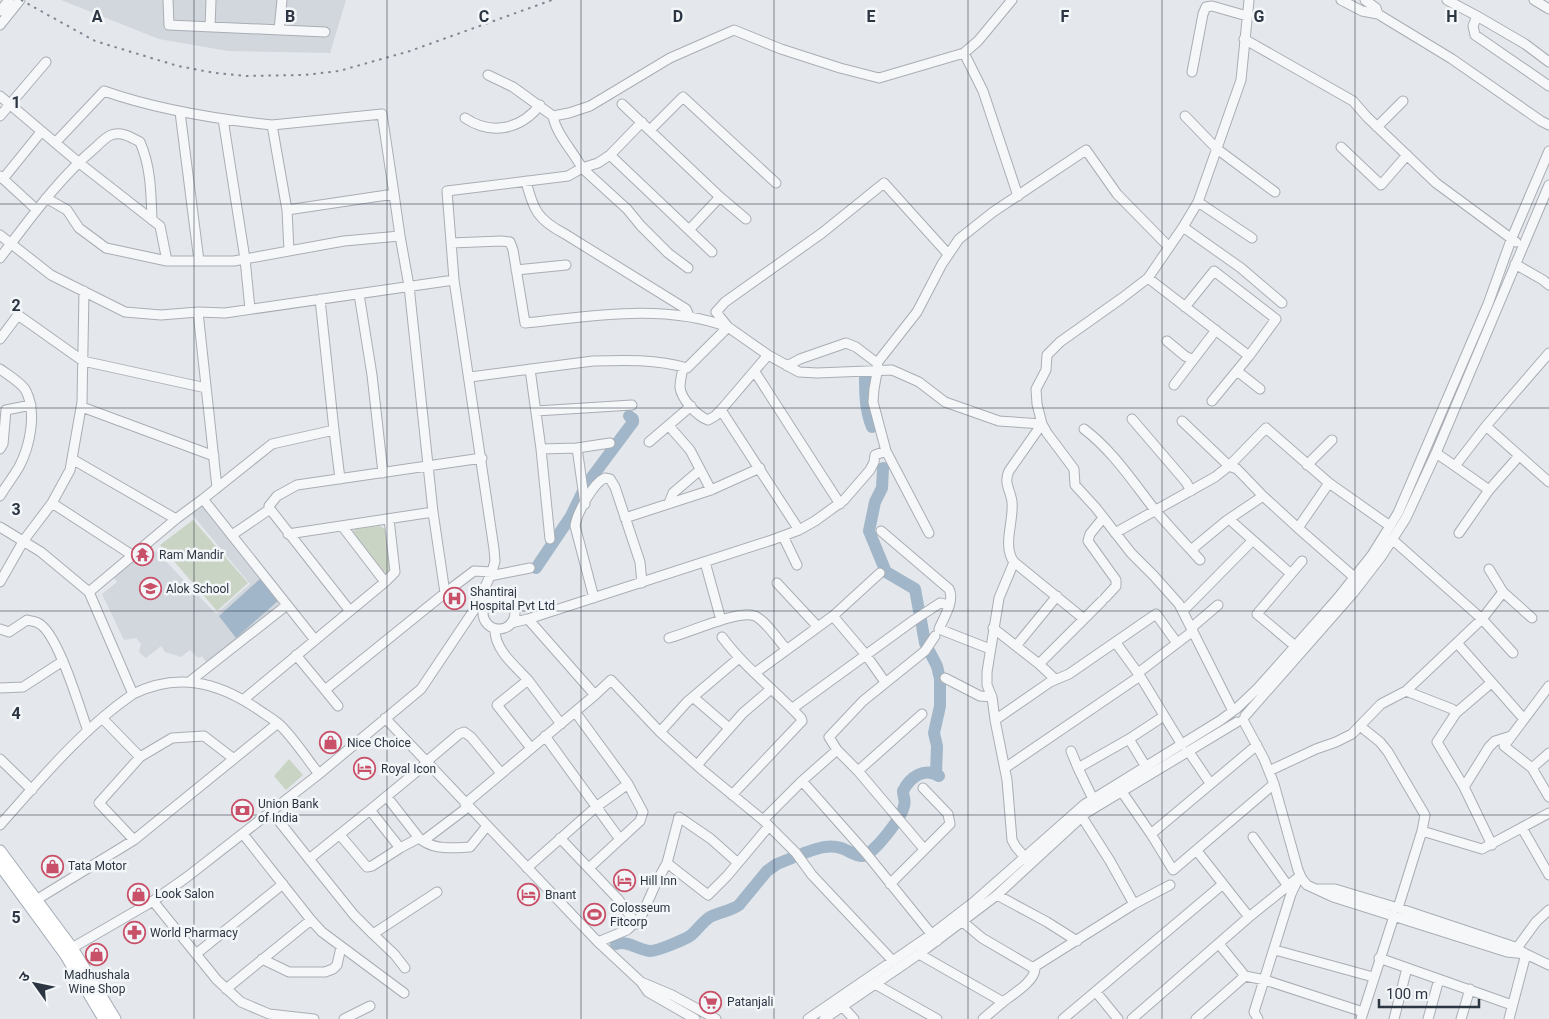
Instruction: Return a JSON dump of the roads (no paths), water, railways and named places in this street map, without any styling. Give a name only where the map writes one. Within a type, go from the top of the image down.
[{"type":"main road","points":[[0,851],[72,948],[115,1019]]},
{"type":"main road","points":[[0,865],[69,960],[104,1019]]},
{"type":"street","points":[[0,11],[9,0]]},
{"type":"street","points":[[0,24],[20,0]]},
{"type":"street","points":[[168,0],[170,25],[325,32]]},
{"type":"street","points":[[210,27],[211,0]]},
{"type":"street","points":[[279,30],[282,0]]},
{"type":"street","points":[[553,116],[590,106],[670,58],[734,30],[781,49],[879,78],[964,53],[978,41],[1012,0]]},
{"type":"street","points":[[1235,710],[1183,611],[1074,485],[1074,469],[1054,444],[1042,424],[1037,404],[1036,389],[1046,370],[1047,355],[1060,342],[1148,278],[1198,202],[1241,80],[1249,0]]},
{"type":"street","points":[[1340,0],[1362,12],[1378,14],[1452,59],[1533,116],[1549,125]]},
{"type":"street","points":[[1365,0],[1376,8],[1378,14]]},
{"type":"street","points":[[1447,0],[1525,44],[1549,62]]},
{"type":"street","points":[[1534,0],[1549,9]]},
{"type":"street","points":[[1192,72],[1206,7],[1212,6],[1247,16]]},
{"type":"street","points":[[1477,16],[1473,26],[1475,35],[1549,86]]},
{"type":"street","points":[[1244,39],[1353,100],[1367,118],[1436,183],[1511,240],[1523,245]]},
{"type":"street","points":[[964,53],[983,90],[1018,196]]},
{"type":"street","points":[[0,116],[46,62]]},
{"type":"street","points":[[488,75],[513,87],[553,116],[555,125],[575,154],[582,168],[627,209],[668,253],[688,268]]},
{"type":"street","points":[[55,143],[104,91],[126,99],[180,112],[272,125],[382,114],[409,286],[427,466],[445,592]]},
{"type":"street","points":[[0,96],[41,132],[160,226],[167,261]]},
{"type":"street","points":[[650,130],[683,97],[776,183]]},
{"type":"street","points":[[1377,127],[1403,101]]},
{"type":"street","points":[[622,104],[720,197],[746,219]]},
{"type":"street","points":[[465,118],[477,126],[502,129],[532,115],[540,105]]},
{"type":"street","points":[[180,112],[199,261]]},
{"type":"street","points":[[1185,116],[1217,149],[1275,192]]},
{"type":"street","points":[[223,119],[245,259],[249,309]]},
{"type":"street","points":[[642,122],[610,155],[598,163],[582,168],[568,176],[448,191],[454,280],[470,377],[494,548],[491,574],[479,611],[485,622],[495,629],[504,628],[511,623],[594,598],[799,530],[815,522],[840,504],[870,470],[875,455],[886,451]]},
{"type":"street","points":[[272,125],[287,210],[289,251]]},
{"type":"street","points":[[37,210],[2,177],[41,132]]},
{"type":"street","points":[[0,258],[46,198],[78,162],[110,135],[126,135],[140,142],[146,155],[151,184],[152,220]]},
{"type":"street","points":[[1341,147],[1381,185],[1407,155]]},
{"type":"street","points":[[928,533],[886,451],[873,402],[874,389],[878,367],[917,312],[948,254],[959,239],[972,227],[1086,150],[1117,194],[1169,247]]},
{"type":"street","points":[[808,1019],[893,961],[963,922],[997,895],[1065,820],[1093,799],[1222,720],[1235,710],[1258,688],[1354,578],[1390,526],[1418,468],[1488,304],[1511,240],[1549,151]]},
{"type":"street","points":[[610,155],[712,252]]},
{"type":"street","points":[[526,181],[532,204],[548,225],[686,309],[688,316]]},
{"type":"street","points":[[948,254],[884,183],[822,233],[725,302],[716,312],[728,327],[768,356],[803,373],[878,367],[904,374],[919,382],[945,402],[999,421],[1042,424]]},
{"type":"street","points":[[824,1019],[920,954],[934,937],[975,901],[1082,817],[1242,719],[1354,592],[1393,540],[1412,506],[1523,245],[1547,197],[1549,185]]},
{"type":"street","points":[[287,210],[394,194]]},
{"type":"street","points":[[688,230],[720,197]]},
{"type":"street","points":[[46,198],[67,210],[79,228],[106,248],[167,261],[234,261],[344,242],[400,236]]},
{"type":"street","points":[[1198,202],[1252,238]]},
{"type":"street","points":[[1183,227],[1241,268],[1282,303]]},
{"type":"street","points":[[0,235],[52,275],[125,312],[162,315],[198,312],[225,313],[454,280]]},
{"type":"street","points":[[451,243],[510,242],[526,323],[614,313],[688,316],[709,320],[728,327]]},
{"type":"street","points":[[516,270],[566,264]]},
{"type":"street","points":[[1515,264],[1544,280],[1549,285]]},
{"type":"street","points":[[1185,307],[1214,271],[1276,319],[1212,401]]},
{"type":"street","points":[[1148,278],[1249,356]]},
{"type":"street","points":[[0,582],[24,540],[52,503],[70,470],[82,407],[84,291]]},
{"type":"street","points":[[359,294],[372,375],[383,472]]},
{"type":"street","points":[[320,299],[340,479]]},
{"type":"street","points":[[198,312],[217,488]]},
{"type":"street","points":[[0,339],[18,315],[83,361],[206,388]]},
{"type":"street","points":[[470,377],[614,360],[656,361],[687,368],[728,327]]},
{"type":"street","points":[[1174,385],[1216,330]]},
{"type":"street","points":[[1167,341],[1193,360]]},
{"type":"street","points":[[787,366],[800,359],[846,343],[856,347],[878,367]]},
{"type":"street","points":[[1455,466],[1486,426],[1549,353]]},
{"type":"street","points":[[683,367],[680,390],[683,397],[702,417],[708,420],[721,410],[768,356]]},
{"type":"street","points":[[0,369],[26,390],[31,405],[32,420],[20,465],[0,496]]},
{"type":"street","points":[[530,369],[541,449],[550,539]]},
{"type":"street","points":[[1237,371],[1260,389]]},
{"type":"street","points":[[754,372],[840,504]]},
{"type":"street","points":[[536,411],[632,404]]},
{"type":"street","points":[[0,449],[3,444],[6,410],[31,405]]},
{"type":"street","points":[[649,442],[691,406]]},
{"type":"street","points":[[82,407],[214,456]]},
{"type":"street","points":[[721,410],[799,530]]},
{"type":"street","points":[[1132,419],[1192,490]]},
{"type":"street","points":[[1182,421],[1230,466],[1237,469],[1263,496],[1354,578]]},
{"type":"street","points":[[1042,424],[1006,478],[1012,502],[1010,556],[1014,562],[1084,619]]},
{"type":"street","points":[[669,426],[690,450],[711,490]]},
{"type":"street","points":[[1486,426],[1520,456],[1547,476]]},
{"type":"street","points":[[1115,533],[1215,477],[1230,466],[1266,428],[1329,483],[1390,526]]},
{"type":"street","points":[[1084,429],[1119,463],[1156,510],[1200,560]]},
{"type":"street","points":[[89,592],[176,519],[272,444],[334,430]]},
{"type":"street","points":[[1307,465],[1332,440]]},
{"type":"street","points":[[541,449],[577,448],[610,444]]},
{"type":"street","points":[[577,448],[583,495],[575,529],[594,598]]},
{"type":"street","points":[[1436,453],[1489,490]]},
{"type":"street","points":[[1459,533],[1489,490],[1520,456]]},
{"type":"street","points":[[232,535],[270,509],[269,506],[278,496],[297,485],[482,458]]},
{"type":"street","points":[[72,459],[176,519]]},
{"type":"street","points":[[625,518],[711,490],[760,468]]},
{"type":"street","points":[[668,504],[673,492],[700,470]]},
{"type":"street","points":[[583,495],[602,479],[608,478],[614,484],[640,562],[642,582]]},
{"type":"street","points":[[1298,528],[1329,483]]},
{"type":"street","points":[[1191,550],[1229,519],[1263,496]]},
{"type":"street","points":[[203,499],[315,640]]},
{"type":"street","points":[[52,503],[132,555]]},
{"type":"street","points":[[270,509],[350,611]]},
{"type":"street","points":[[288,534],[433,512]]},
{"type":"street","points":[[1038,664],[1116,586],[1116,580],[1088,541],[1090,534],[1104,518]]},
{"type":"street","points":[[243,700],[394,574],[396,569],[389,519]]},
{"type":"street","points":[[1229,519],[1291,574]]},
{"type":"street","points":[[342,526],[385,582]]},
{"type":"street","points":[[0,527],[41,552],[89,592],[133,694]]},
{"type":"street","points":[[881,531],[949,589],[951,597],[939,629],[990,650]]},
{"type":"street","points":[[783,536],[797,565]]},
{"type":"street","points":[[1393,540],[1482,619],[1513,653]]},
{"type":"street","points":[[1183,611],[1252,541]]},
{"type":"street","points":[[1295,646],[1257,614],[1302,561]]},
{"type":"street","points":[[705,562],[721,620]]},
{"type":"street","points":[[1014,562],[999,598],[986,679],[992,697],[1005,768],[1012,840],[1016,848],[1028,861]]},
{"type":"street","points":[[325,690],[445,592],[474,571],[491,574],[530,568]]},
{"type":"street","points":[[1489,569],[1503,592],[1532,618]]},
{"type":"street","points":[[755,673],[833,616],[880,573]]},
{"type":"street","points":[[777,582],[818,627]]},
{"type":"street","points":[[1269,771],[1316,748],[1346,738],[1381,704],[1406,691],[1482,619],[1503,592]]},
{"type":"street","points":[[1016,646],[1057,596]]},
{"type":"street","points":[[72,948],[95,935],[102,934],[206,869],[421,689],[479,611],[492,599],[497,597],[507,600],[514,608],[514,618],[511,623]]},
{"type":"street","points":[[793,708],[938,604],[949,605]]},
{"type":"street","points":[[189,682],[287,605]]},
{"type":"street","points":[[1005,768],[1139,674],[1218,605]]},
{"type":"street","points":[[669,638],[721,620],[743,614],[753,615],[760,620],[787,650]]},
{"type":"street","points":[[995,720],[1055,679],[1069,674],[1156,614],[1177,642]]},
{"type":"street","points":[[833,616],[866,655],[885,682]]},
{"type":"street","points":[[528,619],[595,695]]},
{"type":"street","points":[[0,629],[9,632],[27,620],[38,623],[46,629],[64,661],[88,732]]},
{"type":"street","points":[[993,628],[1055,679]]},
{"type":"street","points":[[495,629],[499,646],[562,724]]},
{"type":"street","points":[[924,849],[858,771],[837,750],[830,741],[830,735],[863,700],[927,649],[935,636]]},
{"type":"street","points":[[722,637],[739,658],[771,689],[778,693],[802,719],[801,724],[784,739],[732,795]]},
{"type":"street","points":[[1116,643],[1139,674],[1182,744]]},
{"type":"street","points":[[1457,643],[1524,719]]},
{"type":"street","points":[[296,656],[338,706]]},
{"type":"street","points":[[660,732],[693,697],[739,658]]},
{"type":"street","points":[[0,688],[24,687],[64,661]]},
{"type":"street","points":[[945,678],[980,696],[992,697]]},
{"type":"street","points":[[528,680],[497,705],[531,748]]},
{"type":"street","points":[[340,835],[367,867],[372,866],[400,848],[421,839],[466,805],[545,736],[576,713],[611,680],[660,732],[766,823],[796,853],[812,875],[893,961]]},
{"type":"street","points":[[0,825],[102,718],[133,694],[155,685],[189,682],[206,684],[222,689],[243,700],[278,723],[319,774]]},
{"type":"street","points":[[1491,683],[1456,714],[1437,742],[1464,787],[1492,845]]},
{"type":"street","points":[[1549,686],[1504,746],[1532,768],[1549,797]]},
{"type":"street","points":[[697,765],[749,706],[771,689]]},
{"type":"street","points":[[1406,691],[1452,709],[1456,714]]},
{"type":"street","points":[[693,697],[729,728]]},
{"type":"street","points":[[1235,710],[1243,710],[1242,719],[1269,771],[1300,876],[1307,885],[1319,889],[1331,888],[1506,952],[1526,954]]},
{"type":"street","points":[[576,713],[636,796],[643,815],[640,821],[588,868]]},
{"type":"street","points":[[858,771],[922,714]]},
{"type":"street","points":[[1078,768],[1129,739],[1164,716]]},
{"type":"street","points":[[102,718],[140,757]]},
{"type":"street","points":[[385,718],[466,805],[598,942],[641,982],[651,995],[695,1019]]},
{"type":"street","points":[[36,900],[134,840],[278,723]]},
{"type":"street","points":[[1219,944],[1245,976],[1265,980],[1362,1015],[1379,958],[1422,831],[1425,815],[1392,756],[1380,742],[1360,726]]},
{"type":"street","points":[[309,859],[387,796],[459,734],[464,732],[471,737],[501,773]]},
{"type":"street","points":[[134,840],[99,804],[140,757],[172,738],[204,736],[234,759]]},
{"type":"street","points":[[545,736],[619,838]]},
{"type":"street","points":[[1464,787],[1489,747],[1495,741],[1511,736]]},
{"type":"street","points":[[1129,739],[1146,767]]},
{"type":"street","points":[[1151,834],[1257,745]]},
{"type":"street","points":[[667,863],[708,895],[738,863],[766,823],[802,781],[837,750]]},
{"type":"street","points":[[1071,751],[1093,799]]},
{"type":"street","points":[[1190,752],[1210,783]]},
{"type":"street","points":[[1532,768],[1549,753]]},
{"type":"street","points":[[0,759],[32,790]]},
{"type":"street","points":[[802,781],[868,855],[934,937]]},
{"type":"street","points":[[527,868],[596,807],[628,784]]},
{"type":"street","points":[[1122,792],[1173,870],[1274,784]]},
{"type":"street","points":[[890,884],[951,821],[948,814],[923,788]]},
{"type":"street","points":[[387,796],[421,839],[430,845],[443,848],[470,847],[487,826]]},
{"type":"street","points":[[370,810],[400,848]]},
{"type":"street","points":[[273,813],[354,916],[395,955],[405,968]]},
{"type":"street","points":[[1422,831],[1478,849],[1492,845],[1549,813]]},
{"type":"street","points":[[598,942],[625,932],[636,924],[644,912],[667,863],[679,817],[711,839],[738,863]]},
{"type":"street","points":[[1082,817],[1107,855],[1134,904]]},
{"type":"street","points":[[1522,828],[1549,875]]},
{"type":"street","points":[[244,836],[311,920],[341,947],[404,993]]},
{"type":"street","points":[[1253,837],[1288,886]]},
{"type":"street","points":[[560,838],[618,899],[636,924]]},
{"type":"street","points":[[1197,851],[1249,917]]},
{"type":"street","points":[[1132,1019],[1249,917],[1300,876]]},
{"type":"street","points":[[1258,1019],[1254,1012],[1291,894],[1300,876]]},
{"type":"street","points":[[196,954],[282,884]]},
{"type":"street","points":[[1065,1019],[1222,884]]},
{"type":"street","points":[[1034,967],[1134,904],[1170,885]]},
{"type":"street","points":[[374,934],[437,892]]},
{"type":"street","points":[[997,895],[1047,922],[1077,941]]},
{"type":"street","points":[[154,903],[226,989],[241,1002],[258,1010],[290,1018],[314,1019]]},
{"type":"street","points":[[1517,948],[1536,922],[1549,910]]},
{"type":"street","points":[[1396,912],[1517,948],[1549,964]]},
{"type":"street","points":[[226,989],[311,920]]},
{"type":"street","points":[[963,922],[982,938],[1034,967]]},
{"type":"street","points":[[262,959],[289,972],[326,972],[337,966],[341,947]]},
{"type":"street","points":[[1274,950],[1373,977]]},
{"type":"street","points":[[920,954],[1003,1002]]},
{"type":"street","points":[[1508,1019],[1526,954]]},
{"type":"street","points":[[1379,958],[1512,1005]]},
{"type":"street","points":[[984,1019],[1031,978],[1035,972],[1034,967]]},
{"type":"street","points":[[1394,1019],[1408,968]]},
{"type":"street","points":[[1196,1019],[1245,976]]},
{"type":"street","points":[[1428,1019],[1439,978]]},
{"type":"street","points":[[641,982],[672,995],[716,1019]]},
{"type":"street","points":[[875,984],[938,1019]]},
{"type":"street","points":[[1461,1019],[1470,989]]},
{"type":"street","points":[[1096,992],[1118,1019]]},
{"type":"street","points":[[344,1019],[370,1006]]},
{"type":"street","points":[[842,1006],[854,1019]]},
{"type":"water","points":[[261,578],[279,600],[236,638],[219,616]]},
{"type":"waterway","points":[[865,375],[865,395],[872,427]]},
{"type":"waterway","points":[[536,568],[571,516],[586,485],[633,422],[633,419],[629,416]]},
{"type":"waterway","points":[[883,468],[882,488],[875,502],[869,531],[886,572],[915,589],[919,611]]},
{"type":"waterway","points":[[921,620],[925,643],[937,666],[940,679],[940,706],[934,733],[937,746],[936,774]]},
{"type":"waterway","points":[[804,853],[831,847],[841,848],[860,856],[868,854],[887,834],[902,811],[905,804],[903,791],[909,781],[923,773],[933,773],[939,776]]},
{"type":"waterway","points":[[616,944],[625,943],[654,951],[687,938],[710,917],[739,905],[767,871],[777,864],[792,858]]},
{"type":"railway","points":[[21,0],[95,41],[178,66],[215,73],[246,76],[304,75],[339,71],[410,51],[552,0]]},
{"type":"place","name":"Ram Mandir","points":[[143,555]]},
{"type":"place","name":"Alok School","points":[[150,589]]},
{"type":"place","name":"Shantiraj Hospital Pvt Ltd","points":[[454,599]]},
{"type":"place","name":"Nice Choice","points":[[331,743]]},
{"type":"place","name":"Royal Icon","points":[[365,769]]},
{"type":"place","name":"Union Bank of India","points":[[242,811]]},
{"type":"place","name":"Tata Motor","points":[[52,866]]},
{"type":"place","name":"Hill Inn","points":[[624,881]]},
{"type":"place","name":"Look Salon","points":[[139,894]]},
{"type":"place","name":"Bnant","points":[[529,895]]},
{"type":"place","name":"Colosseum Fitcorp","points":[[594,915]]},
{"type":"place","name":"World Pharmacy","points":[[134,933]]},
{"type":"place","name":"Madhushala Wine Shop","points":[[97,954]]},
{"type":"place","name":"Patanjali","points":[[711,1002]]}]
